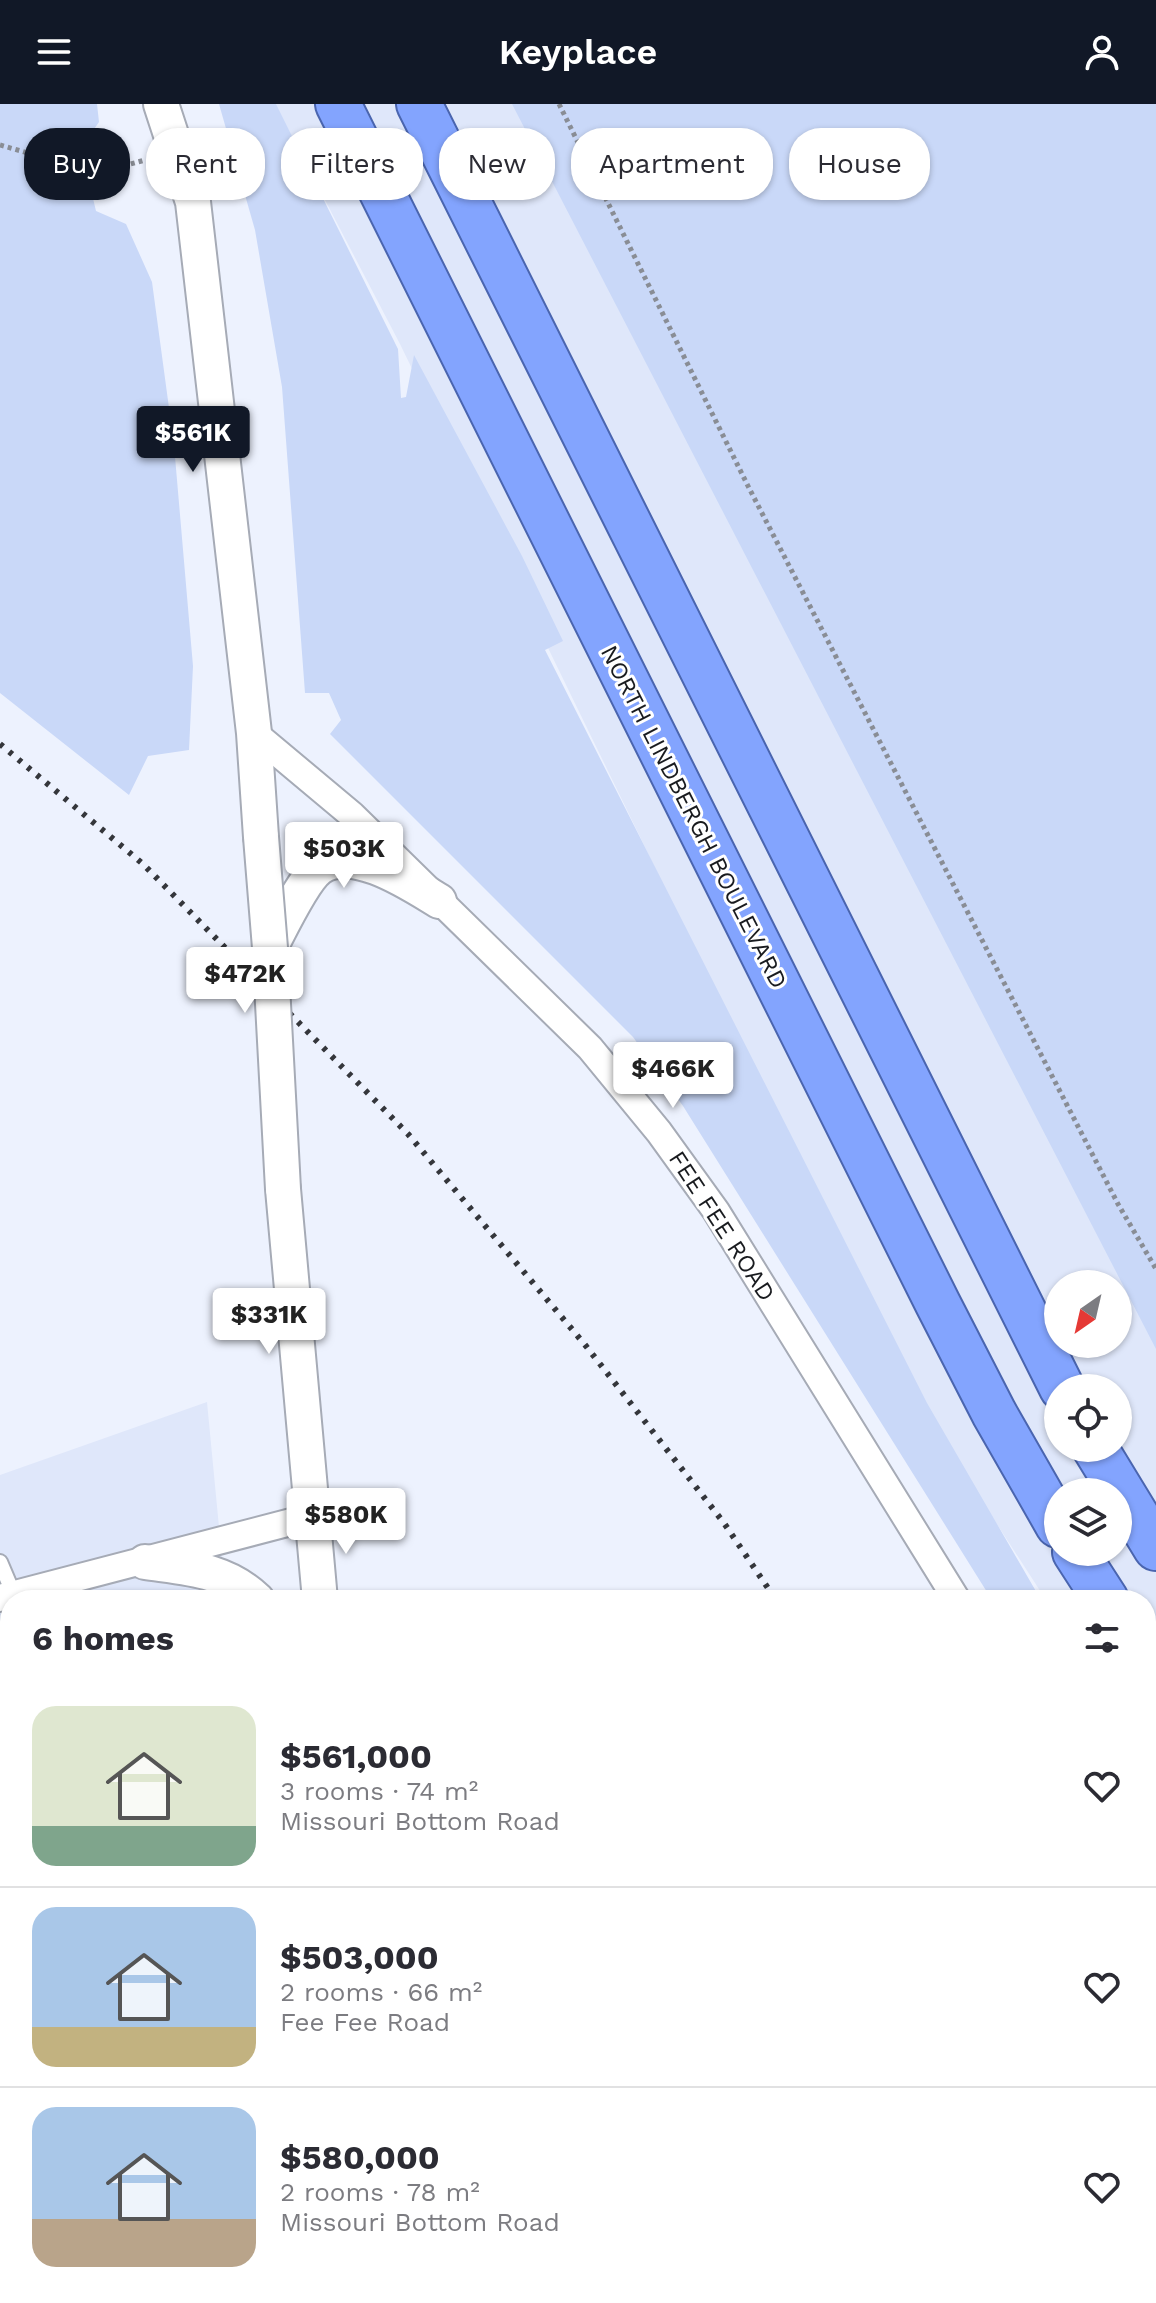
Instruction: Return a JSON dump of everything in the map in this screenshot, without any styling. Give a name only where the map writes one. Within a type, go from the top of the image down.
[{"type":"highway","name":"NORTH LINDBERGH BOULEVARD","points":[[338,104],[938,1304],[994,1413],[1044,1500]]},
{"type":"highway","points":[[419,104],[1055,1374]]},
{"type":"highway","points":[[1104,1462],[1156,1548]]},
{"type":"highway","points":[[1084,1566],[1100,1590]]},
{"type":"street","points":[[161,104],[169,128]]},
{"type":"street","points":[[192,200],[254,733],[283,1189],[319,1590]]},
{"type":"street","name":"FEE FEE ROAD","points":[[254,733],[352,815],[590,1048],[659,1132],[716,1211],[951,1590]]},
{"type":"street","points":[[270,948],[299,895],[318,868],[342,860],[373,866],[439,901]]},
{"type":"street","points":[[31,1590],[314,1516]]},
{"type":"street","points":[[145,1562],[211,1571],[247,1590]]},
{"type":"lane","points":[[0,1562],[6,1590]]},
{"type":"path","points":[[559,104],[748,486],[1118,1204],[1156,1269]]},
{"type":"path","points":[[0,145],[98,173],[146,159]]},
{"type":"shaded area","points":[[0,104],[97,104],[99,122],[95,128],[24,128],[24,200],[93,200],[96,211],[126,224],[152,282],[174,445],[193,666],[189,750],[148,756],[129,795],[0,693]]},
{"type":"shaded area","points":[[219,104],[276,104],[288,128],[281,128],[281,200],[324,200],[398,349],[401,398],[406,397],[414,355],[522,556],[563,641],[545,650],[927,1403],[1035,1590],[986,1590],[683,1106],[633,1037],[330,734],[341,720],[329,693],[305,693],[282,387],[255,230],[246,200],[265,200],[265,128],[226,128]]},
{"type":"shaded area","points":[[275,104],[1156,104],[1156,1590],[1040,1590],[907,1385],[400,344],[325,200],[423,200],[423,128],[288,128]]},
{"type":"shaded area","points":[[512,104],[1156,104],[1156,1349],[1132,1303],[1132,1270],[1115,1270],[555,187],[555,128],[524,128]]},
{"type":"shaded area","points":[[207,1402],[225,1590],[0,1590],[0,1475]]},
{"type":"railway","points":[[0,744],[143,864],[408,1134],[586,1346],[724,1523],[769,1590]]}]
